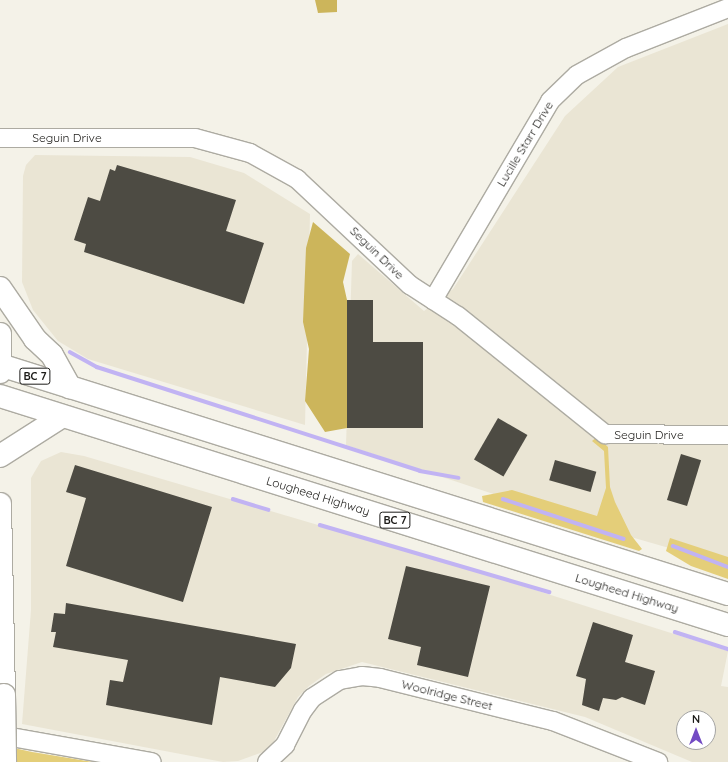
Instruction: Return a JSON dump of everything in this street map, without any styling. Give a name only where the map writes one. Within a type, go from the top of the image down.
[{"type":"main road","points":[[0,288],[35,339],[52,355],[70,387]]},
{"type":"main road","points":[[0,334],[0,372]]},
{"type":"main road","name":"BC 7","points":[[0,365],[728,594]]},
{"type":"main road","name":"Lougheed Highway","points":[[0,396],[61,417],[728,625]]},
{"type":"main road","points":[[0,456],[61,417]]},
{"type":"main road","points":[[0,504],[5,762]]},
{"type":"street","name":"Lucille Starr Drive","points":[[433,300],[550,101],[577,75],[626,48],[728,8]]},
{"type":"street","name":"Seguin Drive","points":[[0,138],[195,138],[250,153],[297,179],[381,259],[433,300],[458,316],[605,434],[728,435]]},
{"type":"street","name":"Woolridge Street","points":[[267,762],[285,745],[302,710],[312,698],[340,680],[362,676],[553,722],[658,762]]},
{"type":"street","points":[[0,735],[152,762]]},
{"type":"shaded area","points":[[315,0],[337,0],[337,12],[318,13]]},
{"type":"shaded area","points":[[728,24],[728,565],[572,520],[346,445],[352,261],[358,254],[424,311],[453,289],[565,116],[618,67]]},
{"type":"shaded area","points":[[35,155],[190,157],[244,173],[310,214],[305,425],[88,359],[58,341],[33,310],[22,282],[23,176],[26,165]]},
{"type":"shaded area","points":[[313,222],[350,254],[343,282],[347,300],[347,428],[325,432],[305,401],[309,349],[303,322],[306,248]]},
{"type":"shaded area","points":[[597,437],[608,447],[610,487],[615,502],[631,535],[642,549],[639,551],[483,502],[482,496],[512,490],[597,516],[606,488],[604,451],[592,441]]},
{"type":"shaded area","points":[[61,452],[84,456],[491,576],[728,651],[721,686],[728,687],[728,762],[692,762],[585,717],[362,662],[326,674],[309,686],[298,697],[273,743],[263,752],[238,761],[223,762],[22,724],[31,610],[31,478],[41,461]]},
{"type":"shaded area","points":[[670,538],[728,557],[728,579],[691,566],[666,551]]},
{"type":"shaded area","points":[[0,745],[32,752],[93,762],[9,762]]},
{"type":"building","points":[[117,165],[236,200],[226,231],[264,243],[244,304],[84,252],[86,244],[74,240],[88,197],[100,201],[110,169],[115,171]]},
{"type":"building","points":[[347,300],[373,300],[373,342],[423,342],[423,428],[347,428]]},
{"type":"building","points":[[498,418],[527,435],[503,477],[474,460]]},
{"type":"building","points":[[681,454],[701,460],[687,506],[667,500]]},
{"type":"building","points":[[555,460],[596,472],[591,492],[549,480]]},
{"type":"building","points":[[75,465],[212,507],[183,602],[66,566],[86,498],[66,492]]},
{"type":"building","points":[[406,566],[490,586],[468,677],[417,665],[421,647],[388,639]]},
{"type":"building","points":[[66,603],[296,644],[291,668],[275,687],[220,677],[212,725],[106,705],[110,680],[123,682],[128,660],[53,647],[56,632],[51,632],[54,613],[65,614]]},
{"type":"building","points":[[593,622],[633,635],[625,662],[655,671],[645,705],[622,697],[616,700],[603,698],[599,711],[582,705],[586,679],[576,676]]},
{"type":"waterway","points":[[70,352],[97,367],[420,471],[458,478]]},
{"type":"waterway","points":[[233,499],[268,510]]},
{"type":"waterway","points":[[503,499],[624,539]]},
{"type":"waterway","points":[[320,525],[549,592]]},
{"type":"waterway","points":[[673,546],[728,567]]},
{"type":"waterway","points":[[675,632],[728,649]]}]
